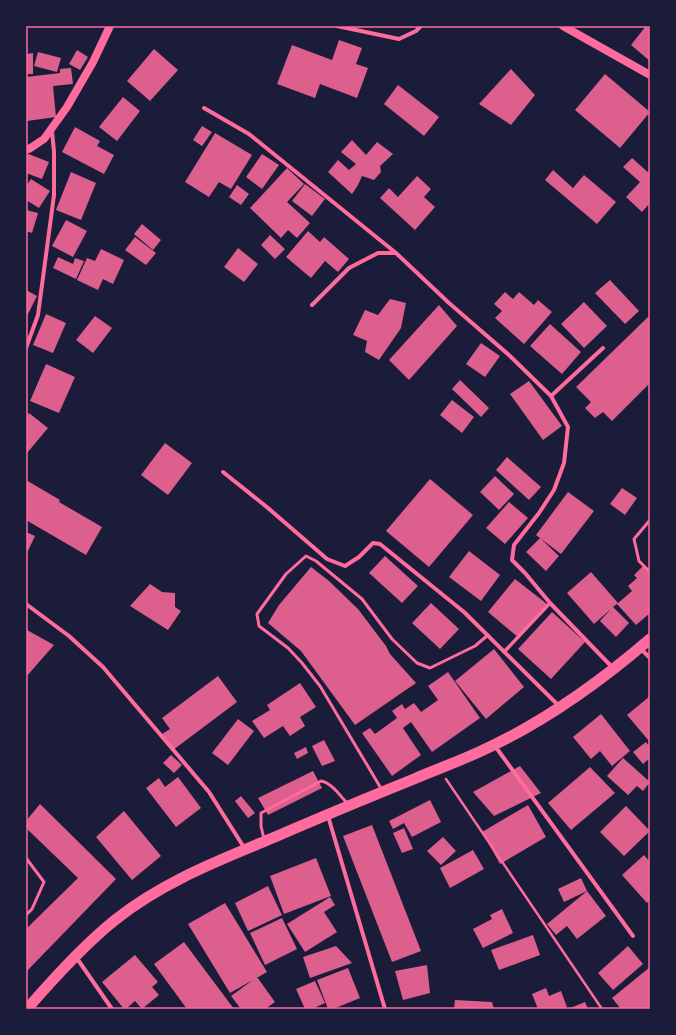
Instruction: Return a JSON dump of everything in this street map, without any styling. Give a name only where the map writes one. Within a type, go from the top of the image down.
[{"type":"highway","points":[[27,1009],[75,956],[114,920],[151,895],[185,877],[245,849],[479,752],[560,706],[614,669],[650,639]]},
{"type":"main road","points":[[26,148],[29,149],[44,139],[67,107],[93,62],[110,26]]},
{"type":"main road","points":[[563,26],[650,75]]},
{"type":"street","points":[[336,26],[399,39],[416,31],[421,26]]},
{"type":"street","points":[[204,108],[249,134],[396,253],[448,303],[510,356],[551,396],[568,427],[564,463],[554,490],[539,513],[514,545],[512,560],[526,574],[550,603],[614,669]]},
{"type":"street","points":[[26,348],[38,315],[54,195],[54,152],[51,128]]},
{"type":"street","points":[[312,305],[349,268],[378,253],[396,253]]},
{"type":"street","points":[[551,396],[603,348]]},
{"type":"street","points":[[223,472],[268,508],[327,559],[345,566],[359,558],[373,543],[380,544],[464,612],[560,706]]},
{"type":"street","points":[[504,652],[550,603]]},
{"type":"street","points":[[26,604],[69,636],[103,667],[210,792],[245,849]]},
{"type":"street","points":[[640,648],[650,658]]},
{"type":"street","points":[[494,744],[633,936]]},
{"type":"street","points":[[327,814],[385,1009]]},
{"type":"street","points":[[75,956],[112,1009]]},
{"type":"lane","points":[[650,520],[634,539],[639,561],[650,572]]},
{"type":"lane","points":[[383,791],[320,686],[288,648],[260,626],[257,614],[286,574],[306,556],[316,561],[362,599],[392,639],[417,663],[430,668],[475,646],[488,635]]},
{"type":"lane","points":[[265,841],[261,826],[261,813],[321,781],[335,790],[349,805]]},
{"type":"lane","points":[[26,858],[44,882],[32,909],[26,915]]},
{"type":"path","points":[[439,768],[602,1009]]},
{"type":"building","points":[[646,26],[650,30],[650,61],[631,45]]},
{"type":"building","points":[[339,40],[362,48],[356,64],[368,68],[357,98],[320,84],[315,98],[277,84],[292,45],[332,60]]},
{"type":"building","points":[[154,49],[178,70],[150,101],[127,81]]},
{"type":"building","points":[[77,50],[88,57],[80,70],[69,64]]},
{"type":"building","points":[[38,52],[61,58],[57,72],[34,66]]},
{"type":"building","points":[[33,53],[33,74],[26,74],[26,54]]},
{"type":"building","points":[[71,68],[73,84],[53,86],[56,117],[27,121],[26,77],[60,73],[60,69]]},
{"type":"building","points":[[511,69],[535,95],[511,125],[479,104]]},
{"type":"building","points":[[605,74],[650,112],[620,148],[575,110]]},
{"type":"building","points":[[398,85],[439,117],[424,136],[384,104]]},
{"type":"building","points":[[123,97],[140,111],[117,141],[99,127]]},
{"type":"building","points":[[202,126],[212,132],[202,146],[193,140]]},
{"type":"building","points":[[75,127],[100,141],[97,146],[114,155],[104,174],[62,152]]},
{"type":"building","points":[[215,133],[252,155],[231,189],[219,182],[209,197],[185,182]]},
{"type":"building","points":[[352,140],[366,155],[377,142],[393,154],[380,166],[381,172],[374,180],[362,176],[352,194],[328,172],[338,160],[349,170],[356,164],[341,152]]},
{"type":"building","points":[[26,153],[49,162],[42,179],[26,173]]},
{"type":"building","points":[[262,154],[279,165],[262,189],[246,177]]},
{"type":"building","points":[[632,158],[650,174],[650,203],[642,212],[626,197],[640,182],[623,167]]},
{"type":"building","points":[[287,168],[304,184],[287,202],[310,223],[297,238],[288,230],[281,238],[250,208]]},
{"type":"building","points":[[553,170],[573,188],[584,175],[616,202],[597,224],[545,180]]},
{"type":"building","points":[[71,172],[96,183],[81,220],[56,210]]},
{"type":"building","points":[[417,176],[431,189],[424,197],[435,207],[415,230],[380,198],[389,188],[398,197]]},
{"type":"building","points":[[31,179],[50,191],[39,208],[26,200],[26,186]]},
{"type":"building","points":[[305,184],[325,199],[312,216],[292,201]]},
{"type":"building","points":[[237,185],[249,194],[241,205],[229,197]]},
{"type":"building","points":[[26,210],[38,213],[32,233],[26,231]]},
{"type":"building","points":[[66,220],[87,231],[73,257],[52,246]]},
{"type":"building","points":[[142,224],[161,240],[153,250],[134,234]]},
{"type":"building","points":[[308,231],[320,242],[324,237],[349,259],[338,272],[325,261],[311,278],[286,257]]},
{"type":"building","points":[[270,235],[285,249],[275,259],[261,245]]},
{"type":"building","points":[[135,237],[156,253],[146,265],[125,250]]},
{"type":"building","points":[[238,248],[258,264],[244,282],[224,267]]},
{"type":"building","points":[[101,249],[124,260],[113,284],[103,279],[98,290],[77,280],[87,258],[95,261]]},
{"type":"building","points":[[58,257],[73,264],[75,258],[84,261],[76,279],[53,268]]},
{"type":"building","points":[[610,280],[639,311],[625,324],[595,293]]},
{"type":"building","points":[[26,290],[37,296],[26,318]]},
{"type":"building","points":[[505,292],[513,299],[519,292],[534,305],[538,300],[552,312],[524,344],[495,318],[502,311],[494,304]]},
{"type":"building","points":[[390,299],[406,303],[401,328],[379,360],[365,352],[367,341],[353,335],[365,310],[378,315]]},
{"type":"building","points":[[584,302],[607,326],[584,348],[561,324]]},
{"type":"building","points":[[439,305],[457,326],[409,380],[389,360]]},
{"type":"building","points":[[46,314],[66,323],[53,353],[33,345]]},
{"type":"building","points":[[95,316],[112,328],[93,353],[76,340]]},
{"type":"building","points":[[648,317],[650,319],[650,383],[612,421],[603,412],[595,418],[585,408],[591,402],[576,387]]},
{"type":"building","points":[[550,324],[581,352],[562,374],[530,346]]},
{"type":"building","points":[[481,343],[500,356],[485,377],[466,364]]},
{"type":"building","points":[[46,364],[75,377],[59,413],[30,401]]},
{"type":"building","points":[[460,380],[489,408],[481,417],[452,389]]},
{"type":"building","points":[[529,381],[562,426],[543,440],[510,394]]},
{"type":"building","points":[[452,400],[474,417],[462,433],[440,415]]},
{"type":"building","points":[[29,413],[48,428],[27,453],[26,417]]},
{"type":"building","points":[[165,443],[192,463],[168,495],[141,475]]},
{"type":"building","points":[[507,457],[541,487],[529,500],[496,470]]},
{"type":"building","points":[[495,476],[514,494],[499,510],[480,492]]},
{"type":"building","points":[[430,479],[473,515],[429,567],[386,531]]},
{"type":"building","points":[[26,480],[60,500],[59,502],[102,527],[86,555],[26,520]]},
{"type":"building","points":[[622,488],[637,498],[625,515],[610,504]]},
{"type":"building","points":[[568,492],[594,511],[561,554],[536,535]]},
{"type":"building","points":[[509,502],[528,518],[505,544],[486,528]]},
{"type":"building","points":[[26,532],[35,536],[26,555]]},
{"type":"building","points":[[540,538],[559,556],[546,571],[526,552]]},
{"type":"building","points":[[469,551],[500,575],[481,601],[449,577]]},
{"type":"building","points":[[385,556],[418,586],[402,603],[369,573]]},
{"type":"building","points":[[644,565],[650,572],[650,613],[636,625],[617,604],[632,591],[628,586],[637,578],[634,575]]},
{"type":"building","points":[[311,567],[329,581],[358,609],[386,646],[390,654],[416,683],[355,725],[301,651],[268,623],[279,605]]},
{"type":"building","points":[[591,572],[618,603],[613,607],[629,623],[616,637],[600,621],[611,609],[594,624],[567,593]]},
{"type":"building","points":[[515,579],[547,604],[519,638],[488,612]]},
{"type":"building","points":[[150,584],[162,592],[175,593],[175,607],[181,611],[168,630],[130,606]]},
{"type":"building","points":[[431,603],[459,629],[440,649],[412,623]]},
{"type":"building","points":[[552,612],[585,642],[551,679],[518,649]]},
{"type":"building","points":[[27,630],[54,645],[26,677],[26,631]]},
{"type":"building","points":[[494,649],[524,687],[486,719],[455,681]]},
{"type":"building","points":[[448,672],[480,718],[432,752],[411,722],[403,728],[421,755],[392,776],[362,733],[370,728],[375,734],[397,718],[392,711],[402,704],[405,709],[414,703],[421,712],[438,700],[428,686]]},
{"type":"building","points":[[218,676],[237,702],[173,750],[162,734],[170,729],[162,718]]},
{"type":"building","points":[[300,683],[316,707],[300,717],[305,726],[290,736],[283,726],[264,738],[252,721],[270,710],[267,705]]},
{"type":"building","points":[[650,696],[650,740],[649,741],[627,715]]},
{"type":"building","points":[[601,714],[630,751],[612,766],[600,751],[591,759],[573,737]]},
{"type":"building","points":[[238,719],[254,731],[228,765],[212,753]]},
{"type":"building","points":[[324,740],[335,761],[322,766],[312,746]]},
{"type":"building","points":[[646,742],[650,747],[650,758],[643,764],[633,752]]},
{"type":"building","points":[[306,747],[308,753],[297,759],[294,753]]},
{"type":"building","points":[[171,755],[182,765],[174,773],[163,763]]},
{"type":"building","points":[[623,758],[650,782],[643,791],[637,786],[628,795],[607,776]]},
{"type":"building","points":[[520,766],[541,793],[494,816],[473,792]]},
{"type":"building","points":[[590,767],[615,793],[571,830],[548,803]]},
{"type":"building","points":[[313,771],[322,788],[268,815],[258,798]]},
{"type":"building","points":[[178,777],[201,808],[176,827],[146,788],[159,778],[165,787]]},
{"type":"building","points":[[241,796],[255,813],[248,818],[235,801]]},
{"type":"building","points":[[430,800],[441,822],[412,837],[404,823],[393,829],[389,821]]},
{"type":"building","points":[[40,804],[116,879],[26,972],[26,929],[78,878],[26,828],[26,821]]},
{"type":"building","points":[[528,805],[546,837],[500,864],[482,832]]},
{"type":"building","points":[[626,806],[650,831],[624,856],[600,832]]},
{"type":"building","points":[[124,811],[161,856],[132,880],[96,837]]},
{"type":"building","points":[[372,825],[421,951],[392,962],[343,836]]},
{"type":"building","points":[[404,828],[413,849],[402,853],[393,833]]},
{"type":"building","points":[[443,837],[456,851],[441,865],[427,851]]},
{"type":"building","points":[[473,850],[484,869],[450,888],[440,868]]},
{"type":"building","points":[[644,855],[650,862],[650,900],[647,903],[622,875]]},
{"type":"building","points":[[316,858],[331,896],[284,914],[270,876]]},
{"type":"building","points":[[581,878],[587,891],[564,902],[558,889]]},
{"type":"building","points":[[268,886],[282,915],[248,931],[235,903]]},
{"type":"building","points":[[587,891],[606,916],[577,939],[567,926],[556,935],[547,924]]},
{"type":"building","points":[[330,897],[335,905],[324,912],[337,932],[305,952],[287,924]]},
{"type":"building","points":[[225,903],[267,972],[230,993],[188,924]]},
{"type":"building","points":[[502,909],[513,933],[483,948],[473,929],[492,919],[490,915]]},
{"type":"building","points":[[282,918],[297,949],[265,965],[250,933]]},
{"type":"building","points":[[533,935],[540,955],[499,970],[491,950]]},
{"type":"building","points":[[184,942],[234,1009],[187,1009],[154,964]]},
{"type":"building","points":[[336,946],[352,963],[310,978],[303,957]]},
{"type":"building","points":[[628,946],[643,964],[613,990],[598,973]]},
{"type":"building","points":[[135,955],[158,982],[152,987],[159,995],[142,1009],[135,1001],[124,1009],[102,982]]},
{"type":"building","points":[[427,965],[430,993],[403,1000],[395,971]]},
{"type":"building","points":[[650,967],[650,1009],[621,1009],[612,998]]},
{"type":"building","points":[[348,968],[360,998],[333,1009],[328,1009],[317,980]]},
{"type":"building","points":[[257,977],[275,1002],[265,1009],[241,1009],[231,996]]},
{"type":"building","points":[[315,981],[325,1003],[312,1009],[305,1009],[296,989]]},
{"type":"building","points":[[546,988],[549,996],[561,991],[567,1007],[561,1009],[538,1009],[532,994]]},
{"type":"building","points":[[455,1000],[492,1002],[494,1009],[454,1009]]},
{"type":"building","points":[[585,1002],[588,1009],[568,1009]]}]
